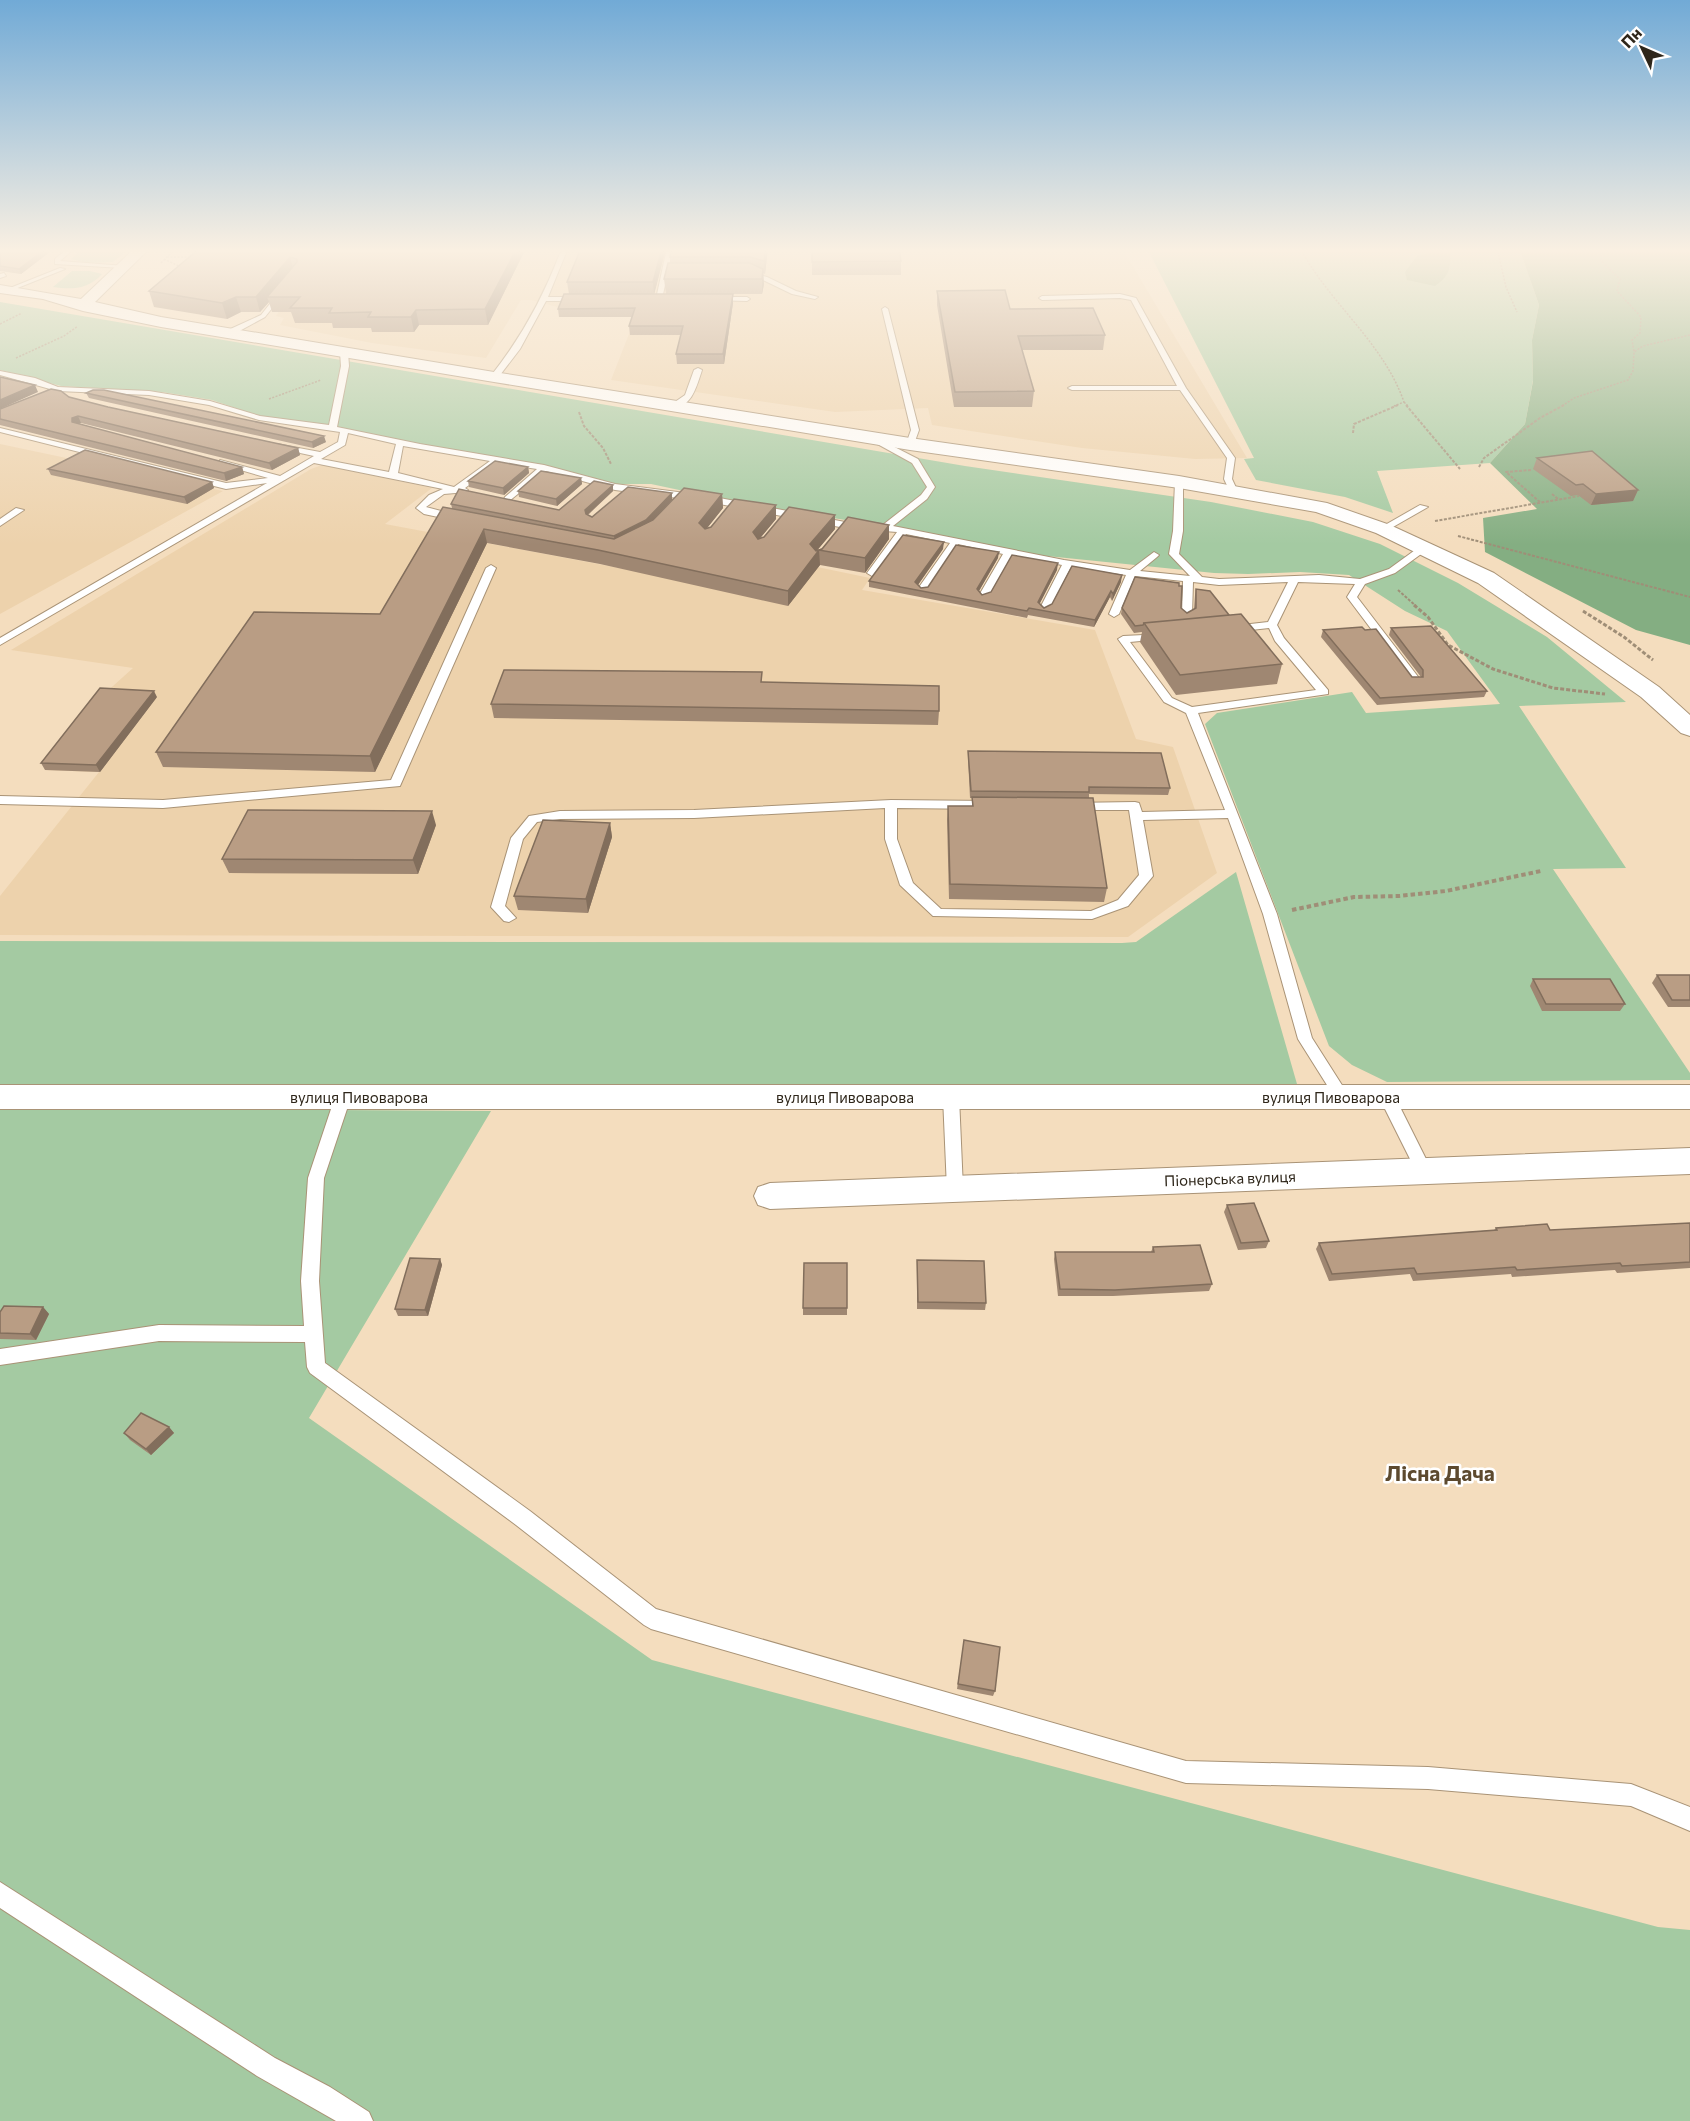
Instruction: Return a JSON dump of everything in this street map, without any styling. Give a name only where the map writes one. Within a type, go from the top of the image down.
[{"type":"street","points":[[291,347],[345,359],[494,377],[875,439],[1179,482],[1320,507],[1383,529],[1486,578],[1650,692],[1690,728]]},
{"type":"street","name":"вулиця Пивоварова","points":[[0,1097],[1690,1097]]},
{"type":"street","name":"Піонерська вулиця","points":[[770,1196],[1690,1161]]},
{"type":"lane","points":[[494,377],[509,361],[517,347]]},
{"type":"lane","points":[[894,347],[915,430],[910,444]]},
{"type":"lane","points":[[1160,347],[1182,388],[1231,458],[1228,479],[1234,492]]},
{"type":"lane","points":[[333,427],[345,359]]},
{"type":"lane","points":[[675,406],[689,396],[698,370]]},
{"type":"lane","points":[[0,373],[33,380],[57,389],[76,400]]},
{"type":"lane","points":[[1072,388],[1182,388]]},
{"type":"lane","points":[[37,398],[57,389],[149,393],[210,402],[260,418],[333,427],[400,443],[544,468],[592,482],[734,504],[845,525],[886,527],[1068,563],[1194,580],[1219,582],[1320,578],[1361,582],[1392,571],[1425,547]]},
{"type":"lane","points":[[335,417],[384,439]]},
{"type":"lane","points":[[0,430],[226,486],[281,479]]},
{"type":"lane","points":[[0,642],[342,443],[344,430]]},
{"type":"lane","points":[[875,439],[909,455],[925,469],[931,487],[924,497],[886,527]]},
{"type":"lane","points":[[394,475],[393,468],[400,443]]},
{"type":"lane","points":[[275,445],[317,458],[477,493]]},
{"type":"lane","points":[[214,460],[281,479]]},
{"type":"lane","points":[[471,520],[427,512],[421,508],[427,499],[442,490],[457,489],[497,460]]},
{"type":"lane","points":[[508,500],[544,468]]},
{"type":"lane","points":[[584,489],[592,482]]},
{"type":"lane","points":[[1179,482],[1178,531],[1173,554],[1194,580]]},
{"type":"lane","points":[[618,495],[626,488]]},
{"type":"lane","points":[[675,504],[683,496]]},
{"type":"lane","points":[[498,497],[521,502]]},
{"type":"lane","points":[[727,513],[734,504]]},
{"type":"lane","points":[[1383,529],[1423,507]]},
{"type":"lane","points":[[0,523],[19,510]]},
{"type":"lane","points":[[781,522],[788,514]]},
{"type":"lane","points":[[838,533],[845,525]]},
{"type":"lane","points":[[872,573],[903,531]]},
{"type":"lane","points":[[922,590],[955,542]]},
{"type":"lane","points":[[983,597],[1008,552]]},
{"type":"lane","points":[[1114,614],[1132,573],[1154,555]]},
{"type":"lane","points":[[1044,610],[1068,563]]},
{"type":"lane","points":[[0,800],[163,804],[396,783],[490,568]]},
{"type":"lane","points":[[1187,615],[1194,580]]},
{"type":"lane","points":[[1272,625],[1294,580]]},
{"type":"lane","points":[[1361,582],[1352,597],[1414,680]]},
{"type":"lane","points":[[1218,630],[1272,625]]},
{"type":"lane","points":[[1174,634],[1123,639],[1168,700],[1191,711],[1324,692],[1279,639],[1272,625]]},
{"type":"lane","points":[[1191,711],[1270,914],[1305,1039],[1342,1097]]},
{"type":"lane","points":[[891,804],[891,839],[907,885],[938,912],[1092,915],[1123,903],[1146,876],[1135,806],[1065,806]]},
{"type":"lane","points":[[509,918],[498,907],[518,838],[532,819],[560,815],[694,814],[891,804],[1007,805]]},
{"type":"lane","points":[[1136,816],[1233,814]]},
{"type":"lane","points":[[344,1097],[316,1178],[310,1281],[316,1367],[523,1518],[651,1618],[1186,1772],[1428,1779],[1631,1795],[1690,1819]]},
{"type":"lane","points":[[951,1097],[955,1189]]},
{"type":"lane","points":[[1387,1097],[1424,1171]]},
{"type":"lane","points":[[0,1357],[159,1333],[314,1334]]},
{"type":"lane","points":[[0,1894],[266,2067],[321,2096],[360,2121]]},
{"type":"path","points":[[14,359],[40,347]]},
{"type":"path","points":[[1374,347],[1401,390],[1404,402],[1430,430],[1443,450],[1460,469]]},
{"type":"path","points":[[1479,467],[1484,458],[1540,418],[1574,398],[1628,380],[1633,371],[1633,347]]},
{"type":"path","points":[[1634,352],[1642,347]]},
{"type":"path","points":[[268,399],[313,385],[345,359]]},
{"type":"path","points":[[569,389],[577,403],[580,423],[606,451],[608,462],[633,479],[641,489]]},
{"type":"path","points":[[1353,433],[1354,424],[1404,402]]},
{"type":"path","points":[[1531,471],[1506,472],[1541,503]]},
{"type":"path","points":[[1552,494],[1559,500]]},
{"type":"path","points":[[1427,523],[1579,496]]},
{"type":"path","points":[[1453,535],[1690,597]]},
{"type":"path","points":[[1377,576],[1407,596],[1421,609],[1448,645],[1493,669],[1553,688],[1604,694],[1650,692]]},
{"type":"path","points":[[1270,914],[1354,897],[1399,896],[1446,891],[1541,871]]},
{"type":"shaded area","points":[[402,347],[493,347],[486,358]]},
{"type":"shaded area","points":[[624,347],[1181,347],[1247,458],[1195,459],[1082,448],[932,425],[928,408],[835,412],[611,380]]},
{"type":"shaded area","points":[[0,444],[223,491],[0,614]]},
{"type":"shaded area","points":[[322,465],[432,488],[385,524],[635,571],[674,537],[870,578],[862,590],[1095,630],[1136,739],[1173,747],[1217,873],[1128,937],[0,935],[0,896],[99,772],[45,770],[103,695],[133,668],[11,650],[311,469]]},
{"type":"green space","points":[[0,347],[265,347],[965,466],[1211,502],[1313,522],[1380,544],[1458,583],[1547,637],[1626,702],[1519,706],[1626,868],[1553,869],[1690,1073],[1690,1080],[1387,1082],[1352,1065],[1329,1046],[1205,724],[1217,713],[1352,692],[1366,713],[1500,704],[1447,631],[1405,611],[1349,575],[1300,572],[1214,573],[1037,555],[927,533],[745,504],[651,484],[607,484],[545,465],[425,445],[328,425],[262,417],[212,400],[162,392],[61,386],[0,370]]},
{"type":"green space","points":[[1197,347],[1532,347],[1533,380],[1525,424],[1490,463],[1377,471],[1393,513],[1345,497],[1256,480],[1244,459],[1254,458]]},
{"type":"green space","points":[[1532,347],[1690,347],[1690,645],[1636,630],[1485,552],[1483,518],[1537,509],[1490,463],[1525,424],[1533,381]]},
{"type":"green space","points":[[1236,872],[1297,1084],[1100,1087],[0,1084],[0,941],[1122,943],[1136,942]]},
{"type":"green space","points":[[0,1108],[491,1111],[309,1418],[652,1660],[1658,1927],[1690,1930],[1690,2121],[0,2121]]},
{"type":"building","points":[[678,347],[724,347],[723,354],[676,354]]},
{"type":"building","points":[[947,347],[1021,347],[1034,391],[955,392]]},
{"type":"building","points":[[0,377],[35,385],[0,400]]},
{"type":"building","points":[[51,389],[61,391],[69,397],[108,407],[298,448],[269,463],[78,416],[72,418],[72,422],[242,467],[224,473],[0,419],[0,409]]},
{"type":"building","points":[[93,390],[104,390],[324,436],[312,442],[86,393]]},
{"type":"building","points":[[85,450],[212,482],[184,497],[48,469]]},
{"type":"building","points":[[1592,451],[1638,490],[1596,494],[1583,484],[1576,485],[1537,458]]},
{"type":"building","points":[[495,461],[528,467],[503,488],[468,481]]},
{"type":"building","points":[[541,471],[581,478],[556,499],[518,491]]},
{"type":"building","points":[[594,481],[613,485],[585,510],[586,514],[592,517],[628,487],[672,493],[646,520],[614,536],[451,504],[459,489],[559,510]]},
{"type":"building","points":[[684,488],[722,494],[699,523],[705,529],[711,527],[734,499],[776,505],[753,532],[758,539],[764,537],[789,507],[835,515],[810,544],[816,551],[819,550],[788,591],[598,550],[484,529],[370,756],[156,752],[254,612],[380,614],[443,507],[614,539],[653,520]]},
{"type":"building","points":[[848,517],[889,525],[865,558],[819,550]]},
{"type":"building","points":[[903,535],[944,542],[915,582],[921,588],[928,587],[956,545],[999,552],[977,589],[982,595],[991,592],[1012,555],[1058,563],[1038,602],[1044,608],[1052,604],[1072,566],[1122,575],[1113,594],[1111,591],[1095,620],[1029,608],[1027,611],[869,581]]},
{"type":"building","points":[[1135,577],[1179,583],[1179,586],[1182,586],[1181,608],[1187,613],[1196,608],[1196,589],[1210,591],[1229,615],[1144,623],[1135,626],[1122,608]]},
{"type":"building","points":[[1241,614],[1282,664],[1180,675],[1144,623]]},
{"type":"building","points":[[1431,626],[1487,691],[1380,698],[1323,630],[1362,627],[1365,630],[1376,629],[1412,677],[1423,677],[1423,670],[1391,628]]},
{"type":"building","points":[[504,670],[762,672],[761,682],[939,686],[939,711],[491,704]]},
{"type":"building","points":[[100,688],[154,691],[96,765],[41,763]]},
{"type":"building","points":[[968,751],[1161,753],[1170,788],[1089,787],[1089,792],[971,791]]},
{"type":"building","points":[[972,797],[1093,798],[1107,888],[950,884],[948,806],[973,806]]},
{"type":"building","points":[[248,810],[432,811],[413,860],[222,859]]},
{"type":"building","points":[[543,820],[610,823],[586,899],[514,896]]},
{"type":"building","points":[[1657,975],[1690,975],[1690,1000],[1672,1000]]},
{"type":"building","points":[[1533,979],[1610,979],[1625,1004],[1546,1004]]},
{"type":"building","points":[[1254,1203],[1269,1241],[1241,1243],[1227,1205]]},
{"type":"building","points":[[1690,1223],[1690,1262],[1622,1266],[1620,1263],[1517,1270],[1515,1267],[1417,1274],[1414,1268],[1332,1274],[1319,1243],[1497,1230],[1496,1228],[1547,1224],[1550,1230]]},
{"type":"building","points":[[1200,1245],[1212,1284],[1115,1290],[1060,1289],[1055,1252],[1154,1252],[1153,1247]]},
{"type":"building","points":[[410,1258],[440,1259],[425,1310],[395,1309]]},
{"type":"building","points":[[917,1260],[984,1261],[986,1303],[918,1302]]},
{"type":"building","points":[[804,1263],[847,1263],[847,1308],[803,1308]]},
{"type":"building","points":[[4,1306],[43,1307],[30,1334],[0,1333],[0,1312]]},
{"type":"building","points":[[141,1413],[169,1427],[146,1449],[124,1433]]},
{"type":"building","points":[[964,1640],[1000,1647],[995,1691],[958,1684]]},
{"type":"district","name":"Лісна Дача","points":[[1440,1472]]}]
